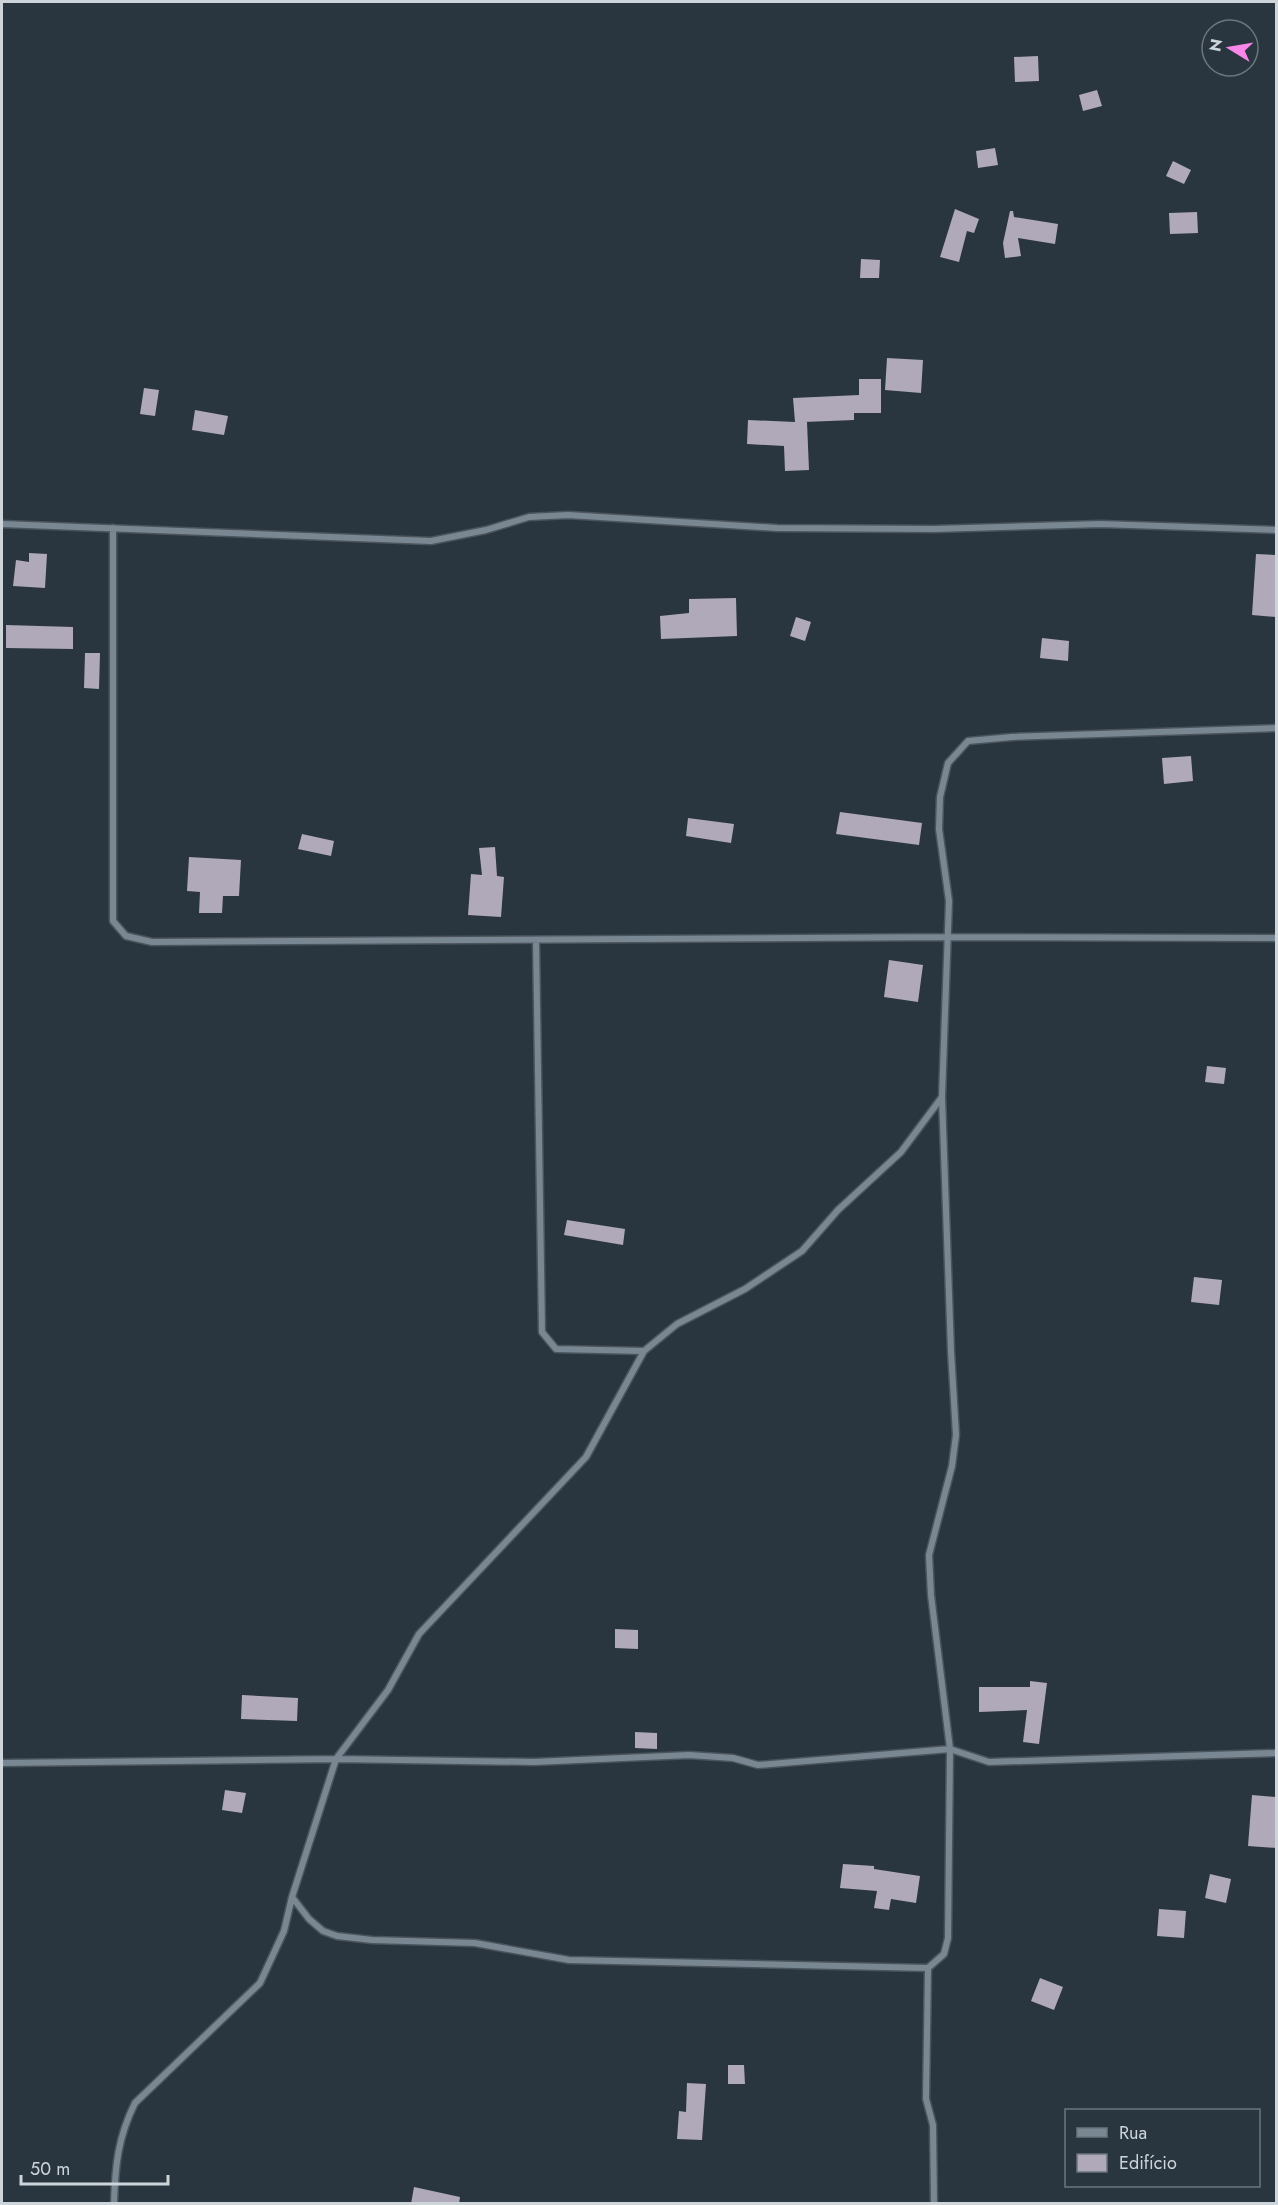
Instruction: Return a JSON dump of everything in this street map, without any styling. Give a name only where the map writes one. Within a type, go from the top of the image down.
[{"type":"street","points":[[2,524],[431,541],[486,530],[529,517],[568,515],[777,528],[934,529],[1101,524],[1276,530]]},
{"type":"street","points":[[113,528],[113,921],[126,936],[152,942],[949,937],[1276,938]]},
{"type":"street","points":[[292,1897],[309,1919],[323,1930],[355,1938],[475,1943],[569,1960],[928,1968],[944,1954],[948,1938],[950,1749],[929,1555],[952,1466],[956,1435],[942,1097],[949,900],[939,829],[940,797],[948,763],[968,741],[1011,737],[1276,728]]},
{"type":"street","points":[[536,939],[542,1332],[556,1349],[644,1351]]},
{"type":"street","points":[[114,2204],[115,2159],[123,2126],[135,2103],[260,1983],[284,1931],[292,1897],[336,1759],[388,1690],[419,1634],[586,1457],[644,1351],[676,1324],[745,1289],[802,1251],[838,1210],[902,1152],[942,1097]]},
{"type":"street","points":[[2,1763],[336,1759],[534,1762],[689,1755],[733,1758],[758,1765],[950,1749],[989,1761],[1276,1753]]},
{"type":"street","points":[[928,1968],[926,2099],[933,2125],[933,2204]]},
{"type":"building","points":[[1038,56],[1039,81],[1015,82],[1014,57]]},
{"type":"building","points":[[1097,90],[1102,106],[1083,111],[1079,95]]},
{"type":"building","points":[[995,148],[998,165],[978,168],[976,151]]},
{"type":"building","points":[[1173,161],[1191,170],[1184,184],[1166,176]]},
{"type":"building","points":[[955,209],[979,219],[974,233],[967,231],[959,262],[940,257]]},
{"type":"building","points":[[1010,211],[1013,211],[1014,217],[1058,224],[1055,244],[1018,238],[1021,256],[1005,258],[1003,243]]},
{"type":"building","points":[[1197,212],[1198,233],[1170,234],[1169,213]]},
{"type":"building","points":[[861,259],[880,260],[879,278],[860,278]]},
{"type":"building","points":[[887,358],[923,360],[921,393],[885,390]]},
{"type":"building","points":[[859,379],[881,379],[881,413],[854,413],[854,420],[804,422],[807,422],[809,470],[785,471],[784,446],[747,444],[748,420],[795,422],[793,398],[859,395]]},
{"type":"building","points":[[144,388],[159,390],[155,416],[140,414]]},
{"type":"building","points":[[195,410],[228,416],[224,435],[192,430]]},
{"type":"building","points":[[29,553],[47,554],[45,588],[13,586],[16,560],[29,562]]},
{"type":"building","points":[[1256,554],[1276,555],[1276,617],[1252,615]]},
{"type":"building","points":[[736,598],[737,636],[661,639],[660,616],[689,613],[689,599]]},
{"type":"building","points":[[796,617],[811,622],[805,641],[790,636]]},
{"type":"building","points":[[6,625],[73,627],[73,649],[6,648]]},
{"type":"building","points":[[1042,638],[1069,641],[1068,661],[1040,658]]},
{"type":"building","points":[[85,653],[100,653],[99,689],[84,688]]},
{"type":"building","points":[[1191,756],[1193,781],[1164,784],[1162,758]]},
{"type":"building","points":[[840,812],[922,823],[919,845],[836,834]]},
{"type":"building","points":[[688,818],[734,824],[731,843],[686,836]]},
{"type":"building","points":[[302,834],[334,841],[331,856],[298,849]]},
{"type":"building","points":[[495,847],[497,876],[504,877],[501,917],[468,915],[471,874],[482,875],[479,848]]},
{"type":"building","points":[[189,857],[241,860],[239,896],[223,896],[222,913],[199,913],[200,892],[187,891]]},
{"type":"building","points":[[889,960],[923,965],[918,1002],[884,997]]},
{"type":"building","points":[[1207,1066],[1226,1068],[1224,1084],[1205,1082]]},
{"type":"building","points":[[567,1220],[625,1229],[623,1245],[564,1235]]},
{"type":"building","points":[[1194,1277],[1222,1280],[1219,1305],[1191,1302]]},
{"type":"building","points":[[615,1629],[638,1630],[638,1649],[615,1648]]},
{"type":"building","points":[[1030,1681],[1047,1683],[1039,1744],[1023,1742],[1027,1710],[979,1712],[979,1687],[1030,1687]]},
{"type":"building","points":[[242,1695],[298,1698],[297,1721],[241,1719]]},
{"type":"building","points":[[635,1732],[657,1733],[657,1749],[635,1748]]},
{"type":"building","points":[[225,1790],[246,1793],[242,1813],[222,1810]]},
{"type":"building","points":[[1252,1795],[1276,1797],[1276,1848],[1248,1846]]},
{"type":"building","points":[[843,1864],[874,1866],[874,1869],[920,1876],[916,1903],[891,1899],[889,1910],[874,1908],[877,1891],[840,1888]]},
{"type":"building","points":[[1210,1874],[1231,1879],[1226,1903],[1205,1898]]},
{"type":"building","points":[[1159,1909],[1186,1911],[1184,1938],[1157,1936]]},
{"type":"building","points":[[1040,1978],[1063,1987],[1054,2010],[1031,2001]]},
{"type":"building","points":[[728,2065],[744,2065],[745,2084],[728,2084]]},
{"type":"building","points":[[687,2083],[706,2084],[702,2140],[677,2139],[679,2111],[686,2112]]},
{"type":"building","points":[[414,2187],[460,2197],[459,2204],[411,2204]]}]
